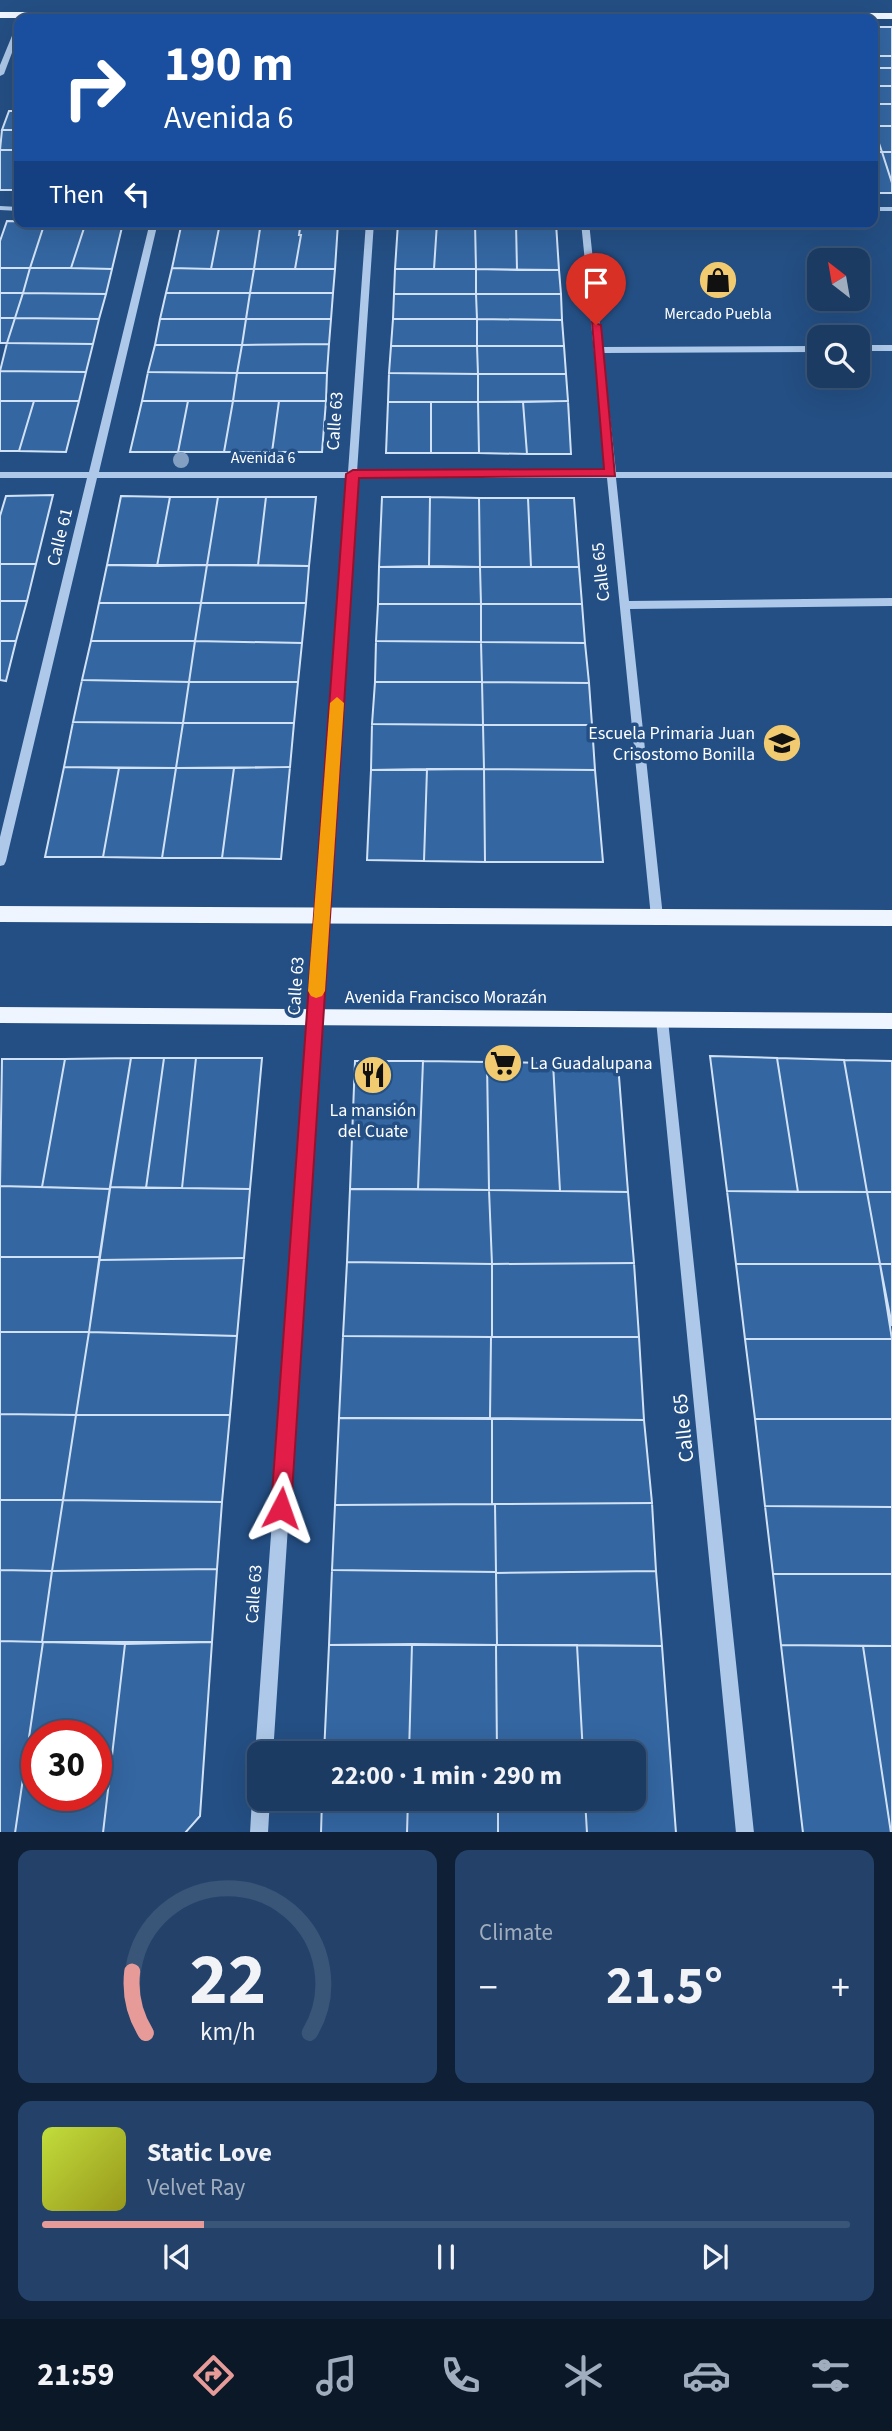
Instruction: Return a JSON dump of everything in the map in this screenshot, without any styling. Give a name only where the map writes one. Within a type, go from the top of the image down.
[{"type":"main road","points":[[0,914],[892,918]]},
{"type":"main road","name":"Avenida Francisco Morazán","points":[[0,1015],[892,1021]]},
{"type":"street","points":[[0,74],[14,39]]},
{"type":"street","name":"Calle 61","points":[[0,861],[153,228]]},
{"type":"street","name":"Calle 63","points":[[265,1741],[370,228]]},
{"type":"street","name":"Calle 65","points":[[586,228],[657,917]]},
{"type":"street","points":[[870,348],[892,348]]},
{"type":"street","points":[[598,350],[807,349]]},
{"type":"street","name":"Avenida 6","points":[[0,475],[892,475]]},
{"type":"street","points":[[624,605],[892,602]]},
{"type":"street","name":"Calle 65","points":[[662,1020],[745,1832]]},
{"type":"street","points":[[259,1832],[260,1811]]},
{"type":"building","points":[[878,27],[892,27],[892,56],[878,56]]},
{"type":"building","points":[[878,56],[892,56],[892,68],[878,68]]},
{"type":"building","points":[[878,68],[892,68],[892,86],[878,86]]},
{"type":"building","points":[[878,86],[892,86],[892,104],[878,104]]},
{"type":"building","points":[[878,104],[892,104],[892,126],[878,126]]},
{"type":"building","points":[[9,111],[14,111],[14,130],[2,130]]},
{"type":"building","points":[[878,126],[892,126],[892,152],[882,152],[878,140]]},
{"type":"building","points":[[2,130],[14,130],[14,150],[0,150]]},
{"type":"building","points":[[0,150],[14,150],[14,190],[0,190]]},
{"type":"building","points":[[878,152],[882,152],[892,183],[892,193],[878,193]]},
{"type":"building","points":[[882,152],[892,152],[892,183]]},
{"type":"building","points":[[7,221],[14,221],[14,228],[43,228],[30,268],[0,268],[0,241]]},
{"type":"building","points":[[43,228],[84,228],[71,268],[30,268]]},
{"type":"building","points":[[84,228],[122,228],[112,269],[71,268]]},
{"type":"building","points":[[181,228],[219,228],[211,269],[172,268]]},
{"type":"building","points":[[219,228],[260,228],[254,269],[211,269]]},
{"type":"building","points":[[260,228],[300,228],[295,269],[254,269]]},
{"type":"building","points":[[300,228],[338,228],[335,269],[295,269]]},
{"type":"building","points":[[398,228],[437,228],[434,269],[395,269]]},
{"type":"building","points":[[437,228],[475,228],[476,269],[434,269]]},
{"type":"building","points":[[475,228],[516,228],[517,270],[476,269]]},
{"type":"building","points":[[516,228],[556,228],[559,270],[517,270]]},
{"type":"building","points":[[0,268],[30,268],[23,293],[0,293]]},
{"type":"building","points":[[30,268],[112,269],[106,294],[23,293]]},
{"type":"building","points":[[172,268],[254,269],[250,293],[166,293]]},
{"type":"building","points":[[254,269],[335,269],[333,293],[250,293]]},
{"type":"building","points":[[395,269],[476,269],[476,294],[394,294]]},
{"type":"building","points":[[476,269],[559,270],[561,294],[476,294]]},
{"type":"building","points":[[0,293],[23,293],[15,318],[0,318]]},
{"type":"building","points":[[23,293],[106,294],[99,319],[15,318]]},
{"type":"building","points":[[166,293],[250,293],[246,319],[160,319]]},
{"type":"building","points":[[250,293],[333,293],[331,319],[246,319]]},
{"type":"building","points":[[394,294],[476,294],[477,319],[393,319]]},
{"type":"building","points":[[476,294],[561,294],[562,320],[477,319]]},
{"type":"building","points":[[0,318],[15,318],[7,343],[0,343]]},
{"type":"building","points":[[15,318],[99,319],[93,344],[7,343]]},
{"type":"building","points":[[160,319],[246,319],[242,345],[155,345]]},
{"type":"building","points":[[246,319],[331,319],[329,344],[242,345]]},
{"type":"building","points":[[393,319],[477,319],[477,346],[391,346]]},
{"type":"building","points":[[477,319],[562,320],[564,346],[477,346]]},
{"type":"building","points":[[7,343],[93,344],[86,372],[0,371]]},
{"type":"building","points":[[329,344],[327,373],[237,373],[242,345]]},
{"type":"building","points":[[155,345],[242,345],[237,373],[148,372]]},
{"type":"building","points":[[391,346],[477,346],[478,374],[389,373]]},
{"type":"building","points":[[477,346],[564,346],[566,374],[478,374]]},
{"type":"building","points":[[0,371],[86,372],[79,401],[0,401]]},
{"type":"building","points":[[148,372],[237,373],[233,401],[142,401]]},
{"type":"building","points":[[237,373],[327,373],[326,401],[233,401]]},
{"type":"building","points":[[389,373],[478,374],[478,402],[388,402]]},
{"type":"building","points":[[478,374],[566,374],[568,401],[478,402]]},
{"type":"building","points":[[0,401],[34,401],[19,451],[0,451]]},
{"type":"building","points":[[34,401],[79,401],[66,452],[19,451]]},
{"type":"building","points":[[142,401],[188,401],[178,452],[130,452]]},
{"type":"building","points":[[188,401],[233,401],[224,452],[178,452]]},
{"type":"building","points":[[233,401],[279,401],[272,452],[224,452]]},
{"type":"building","points":[[279,401],[326,401],[322,452],[272,452]]},
{"type":"building","points":[[568,401],[571,454],[527,454],[523,402]]},
{"type":"building","points":[[388,402],[431,402],[431,453],[386,453]]},
{"type":"building","points":[[431,402],[478,402],[479,453],[431,453]]},
{"type":"building","points":[[478,402],[523,402],[527,454],[479,453]]},
{"type":"building","points":[[53,495],[36,564],[0,564],[0,516],[6,496]]},
{"type":"building","points":[[121,496],[170,497],[157,566],[107,565]]},
{"type":"building","points":[[170,497],[218,497],[207,565],[157,566]]},
{"type":"building","points":[[218,497],[266,497],[258,565],[207,565]]},
{"type":"building","points":[[266,497],[316,497],[309,566],[258,565]]},
{"type":"building","points":[[382,497],[430,497],[429,566],[379,567]]},
{"type":"building","points":[[430,497],[479,498],[480,567],[429,566]]},
{"type":"building","points":[[479,498],[528,498],[531,567],[480,567]]},
{"type":"building","points":[[528,498],[574,498],[579,567],[531,567]]},
{"type":"building","points":[[0,564],[36,564],[27,601],[0,601]]},
{"type":"building","points":[[107,565],[207,565],[201,603],[99,603]]},
{"type":"building","points":[[207,565],[309,566],[306,603],[201,603]]},
{"type":"building","points":[[379,567],[480,567],[481,604],[378,604]]},
{"type":"building","points":[[480,567],[579,567],[582,604],[481,604]]},
{"type":"building","points":[[0,601],[27,601],[16,641],[0,641]]},
{"type":"building","points":[[99,603],[201,603],[195,641],[91,641]]},
{"type":"building","points":[[201,603],[306,603],[302,643],[195,641]]},
{"type":"building","points":[[378,604],[481,604],[481,642],[376,641]]},
{"type":"building","points":[[481,604],[582,604],[585,643],[481,642]]},
{"type":"building","points":[[0,641],[16,641],[6,681],[0,680]]},
{"type":"building","points":[[91,641],[195,641],[189,682],[82,680]]},
{"type":"building","points":[[195,641],[302,643],[298,682],[189,682]]},
{"type":"building","points":[[376,641],[481,642],[482,682],[375,682]]},
{"type":"building","points":[[481,642],[585,643],[589,683],[482,682]]},
{"type":"building","points":[[82,680],[189,682],[183,723],[73,722]]},
{"type":"building","points":[[189,682],[298,682],[294,723],[183,723]]},
{"type":"building","points":[[375,682],[482,682],[483,725],[372,724]]},
{"type":"building","points":[[482,682],[589,683],[592,725],[483,725]]},
{"type":"building","points":[[73,722],[183,723],[176,768],[64,767]]},
{"type":"building","points":[[183,723],[294,723],[290,767],[176,768]]},
{"type":"building","points":[[372,724],[483,725],[484,769],[371,770]]},
{"type":"building","points":[[483,725],[592,725],[595,770],[484,769]]},
{"type":"building","points":[[64,767],[119,768],[103,857],[45,857]]},
{"type":"building","points":[[290,767],[281,859],[222,858],[234,768]]},
{"type":"building","points":[[119,768],[176,768],[162,858],[103,857]]},
{"type":"building","points":[[176,768],[234,768],[222,858],[162,858]]},
{"type":"building","points":[[427,769],[484,769],[485,862],[424,861]]},
{"type":"building","points":[[427,769],[424,861],[367,860],[371,770]]},
{"type":"building","points":[[484,769],[595,770],[603,862],[485,862]]},
{"type":"building","points":[[710,1056],[777,1058],[798,1192],[727,1191]]},
{"type":"building","points":[[131,1058],[164,1058],[146,1188],[110,1187]]},
{"type":"building","points":[[131,1058],[110,1189],[42,1187],[65,1059]]},
{"type":"building","points":[[164,1058],[196,1058],[182,1188],[146,1188]]},
{"type":"building","points":[[196,1058],[262,1058],[250,1189],[182,1188]]},
{"type":"building","points":[[777,1058],[844,1060],[867,1192],[798,1192]]},
{"type":"building","points":[[2,1059],[65,1059],[42,1187],[0,1186]]},
{"type":"building","points":[[844,1060],[892,1061],[892,1192],[867,1192]]},
{"type":"building","points":[[355,1061],[423,1061],[418,1189],[350,1189]]},
{"type":"building","points":[[423,1061],[487,1062],[489,1190],[418,1189]]},
{"type":"building","points":[[487,1062],[553,1063],[560,1191],[489,1190]]},
{"type":"building","points":[[553,1063],[618,1064],[628,1192],[560,1191]]},
{"type":"building","points":[[0,1186],[110,1189],[100,1257],[0,1257]]},
{"type":"building","points":[[110,1187],[250,1189],[244,1258],[99,1260]]},
{"type":"building","points":[[350,1189],[489,1190],[492,1264],[347,1262]]},
{"type":"building","points":[[489,1190],[628,1192],[634,1263],[492,1264]]},
{"type":"building","points":[[727,1191],[867,1192],[880,1264],[736,1264]]},
{"type":"building","points":[[867,1192],[892,1192],[892,1264],[880,1264]]},
{"type":"building","points":[[0,1257],[100,1257],[89,1332],[0,1332]]},
{"type":"building","points":[[244,1258],[237,1336],[89,1332],[99,1260]]},
{"type":"building","points":[[347,1262],[492,1264],[492,1337],[343,1336]]},
{"type":"building","points":[[634,1263],[639,1337],[492,1337],[492,1264]]},
{"type":"building","points":[[736,1264],[880,1264],[892,1339],[745,1339]]},
{"type":"building","points":[[880,1264],[892,1264],[892,1326]]},
{"type":"building","points":[[0,1332],[89,1332],[76,1415],[0,1414]]},
{"type":"building","points":[[89,1332],[237,1336],[230,1415],[76,1415]]},
{"type":"building","points":[[343,1336],[491,1337],[490,1418],[339,1418]]},
{"type":"building","points":[[491,1337],[639,1337],[644,1420],[490,1418]]},
{"type":"building","points":[[745,1339],[892,1339],[892,1419],[755,1419]]},
{"type":"building","points":[[0,1414],[76,1415],[63,1500],[0,1500]]},
{"type":"building","points":[[76,1415],[230,1415],[222,1502],[63,1500]]},
{"type":"building","points":[[339,1418],[492,1419],[492,1504],[335,1505]]},
{"type":"building","points":[[492,1419],[644,1420],[652,1503],[492,1504]]},
{"type":"building","points":[[755,1419],[892,1419],[892,1507],[765,1506]]},
{"type":"building","points":[[0,1500],[63,1500],[52,1571],[0,1570]]},
{"type":"building","points":[[63,1500],[222,1502],[217,1569],[52,1571]]},
{"type":"building","points":[[652,1503],[656,1571],[496,1573],[495,1504]]},
{"type":"building","points":[[495,1504],[496,1572],[332,1570],[335,1505]]},
{"type":"building","points":[[765,1506],[892,1507],[892,1574],[773,1574]]},
{"type":"building","points":[[217,1569],[212,1642],[42,1642],[52,1571]]},
{"type":"building","points":[[0,1570],[52,1571],[42,1642],[0,1641]]},
{"type":"building","points":[[332,1570],[496,1572],[497,1645],[329,1645]]},
{"type":"building","points":[[656,1571],[662,1646],[497,1645],[496,1573]]},
{"type":"building","points":[[773,1574],[892,1574],[892,1646],[781,1645]]},
{"type":"building","points":[[0,1641],[43,1642],[32,1720],[21,1720],[21,1792],[15,1832],[0,1832]]},
{"type":"building","points":[[43,1642],[125,1644],[112,1756],[112,1720],[32,1720]]},
{"type":"building","points":[[212,1642],[200,1816],[186,1832],[103,1832],[106,1811],[112,1811],[112,1756],[125,1644]]},
{"type":"building","points":[[412,1644],[496,1645],[497,1741],[409,1741]]},
{"type":"building","points":[[412,1644],[409,1741],[325,1741],[329,1645]]},
{"type":"building","points":[[496,1645],[577,1645],[582,1741],[497,1741]]},
{"type":"building","points":[[577,1645],[662,1646],[676,1832],[587,1832],[586,1811],[646,1811],[646,1741],[582,1741]]},
{"type":"building","points":[[781,1645],[863,1646],[891,1832],[803,1832]]},
{"type":"building","points":[[863,1646],[892,1646],[891,1832]]},
{"type":"building","points":[[21,1792],[21,1811],[106,1811],[103,1832],[15,1832]]},
{"type":"building","points":[[322,1811],[408,1811],[407,1832],[321,1832]]},
{"type":"building","points":[[408,1811],[498,1811],[498,1832],[407,1832]]},
{"type":"building","points":[[498,1811],[586,1811],[587,1832],[498,1832]]},
{"type":"slow traffic","points":[[316,991],[337,703]]},
{"type":"place","name":"Mercado Puebla","points":[[718,280]]},
{"type":"place","name":"Escuela Primaria Juan Crisostomo Bonilla","points":[[782,743]]},
{"type":"place","name":"La Guadalupana","points":[[503,1063]]},
{"type":"place","name":"La mansión del Cuate","points":[[373,1075]]},
{"type":"route","points":[[281,1508],[353,474],[611,474],[596,325]]}]
